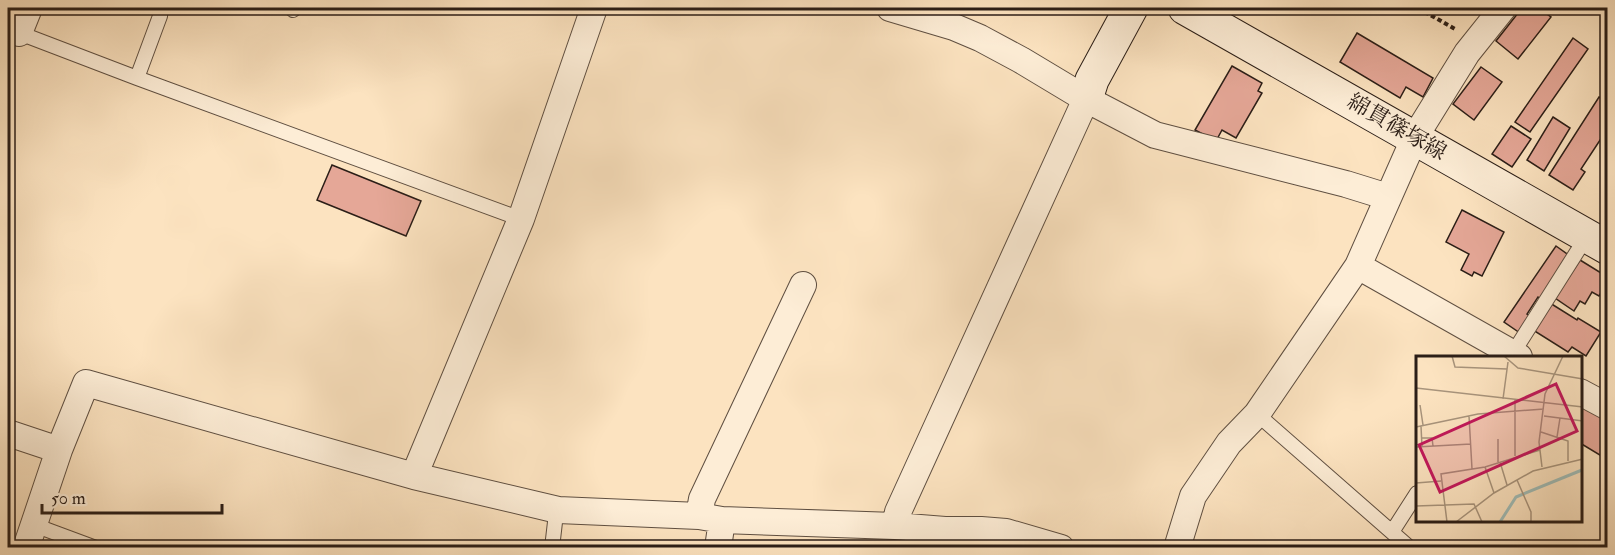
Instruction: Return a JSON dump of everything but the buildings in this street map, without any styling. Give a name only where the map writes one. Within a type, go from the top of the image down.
[{"type":"main road","points":[[1086,99],[1092,80],[1131,8]]},
{"type":"main road","name":"綿貫篠塚線","points":[[1185,8],[1597,242]]},
{"type":"street","points":[[13,31],[29,8]]},
{"type":"street","points":[[414,476],[521,219],[594,8]]},
{"type":"street","points":[[890,8],[925,17],[980,38],[1086,99],[1155,135],[1388,197]]},
{"type":"street","points":[[1177,548],[1193,496],[1228,443],[1257,414],[1358,266],[1415,137],[1467,53],[1503,8]]},
{"type":"street","points":[[896,526],[898,512],[1086,99]]},
{"type":"street","points":[[1358,266],[1511,354]]},
{"type":"street","points":[[718,548],[702,499],[803,285]]},
{"type":"street","points":[[30,536],[59,450],[86,383],[414,476],[558,510],[1006,532],[1061,548]]},
{"type":"street","points":[[1582,393],[1608,407]]},
{"type":"street","points":[[8,432],[59,450]]},
{"type":"lane","points":[[137,78],[161,8]]},
{"type":"lane","points":[[13,31],[521,219]]},
{"type":"lane","points":[[1511,354],[1597,242]]},
{"type":"lane","points":[[1257,414],[1410,548]]},
{"type":"lane","points":[[1392,532],[1416,495]]},
{"type":"lane","points":[[552,548],[558,510]]},
{"type":"lane","points":[[30,536],[96,548]]},
{"type":"path","points":[[1418,8],[1476,42]]}]
